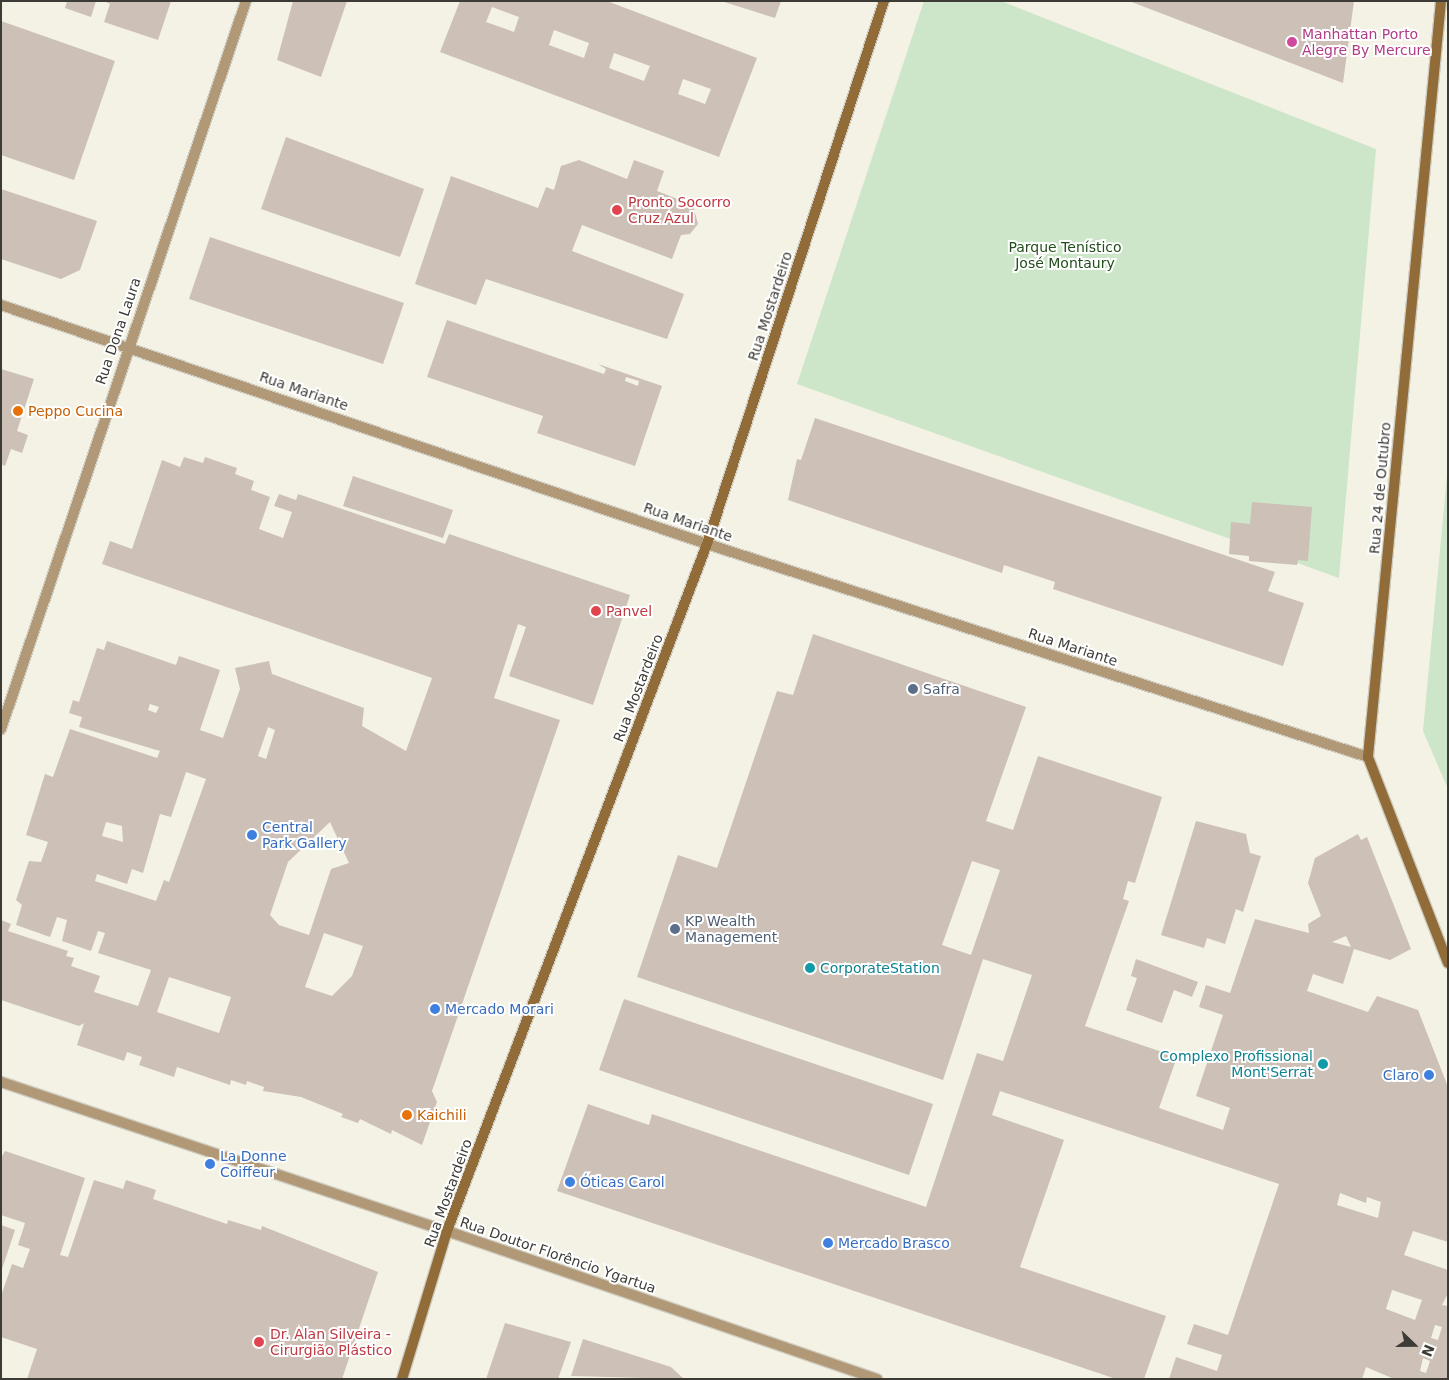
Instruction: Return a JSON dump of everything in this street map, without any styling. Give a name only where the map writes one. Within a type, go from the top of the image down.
[{"type":"main road","name":"Rua Mostardeiro","points":[[402,1379],[447,1231],[707,544],[884,1]]},
{"type":"main road","name":"Rua 24 de Outubro","points":[[1440,1],[1368,757],[1446,956]]},
{"type":"street","name":"Rua Dona Laura","points":[[1,729],[128,346],[246,1]]},
{"type":"street","name":"Rua Mariante","points":[[1,305],[128,346],[707,544],[1368,757]]},
{"type":"street","name":"Rua Doutor Florêncio Ygartua","points":[[1,1082],[447,1231],[877,1379]]},
{"type":"green space","name":"Parque Tenístico José Montaury","points":[[924,1],[1001,1],[1376,149],[1339,578],[797,384]]},
{"type":"green space","points":[[1448,465],[1448,789],[1423,731]]},
{"type":"building","points":[[67,1],[96,1],[91,17],[65,8]]},
{"type":"building","points":[[104,1],[171,1],[158,40],[104,22],[110,4]]},
{"type":"building","points":[[293,1],[347,1],[321,77],[277,60]]},
{"type":"building","points":[[460,1],[607,1],[757,58],[719,157],[440,52]],"holes":[[[492,7],[519,17],[514,32],[486,22]],[[554,30],[589,43],[584,58],[549,45]],[[614,53],[650,66],[644,81],[609,68]],[[683,79],[711,89],[705,104],[678,94]]]},
{"type":"building","points":[[721,1],[781,1],[775,18]]},
{"type":"building","name":"Manhattan Porto Alegre By Mercure","points":[[1129,1],[1354,1],[1343,83]]},
{"type":"building","points":[[1,21],[115,61],[74,180],[1,155]]},
{"type":"building","points":[[286,137],[424,189],[400,257],[261,209]]},
{"type":"building","points":[[579,160],[627,179],[634,160],[664,171],[657,191],[693,205],[698,224],[690,234],[681,235],[672,259],[582,225],[572,251],[684,294],[667,339],[486,279],[476,305],[415,284],[451,176],[538,208],[546,187],[554,190],[561,166]]},
{"type":"building","points":[[1,189],[97,221],[80,270],[61,279],[1,259]]},
{"type":"building","points":[[210,237],[404,303],[383,364],[189,299]]},
{"type":"building","points":[[447,320],[604,374],[606,369],[598,364],[662,386],[635,466],[537,433],[543,416],[427,377]],"holes":[[[626,377],[639,381],[638,386],[625,381]]]},
{"type":"building","points":[[1,369],[34,379],[17,431],[28,435],[22,453],[11,449],[5,466],[1,464]]},
{"type":"building","points":[[815,418],[1275,572],[1268,591],[1304,603],[1283,666],[1053,589],[1055,582],[1004,565],[1002,573],[788,500],[797,459],[801,460]]},
{"type":"building","points":[[184,457],[203,463],[205,457],[237,468],[235,474],[254,481],[251,490],[270,497],[259,529],[283,538],[292,512],[274,506],[279,494],[296,500],[298,494],[445,544],[449,534],[630,595],[593,705],[509,676],[526,627],[518,624],[494,698],[560,720],[432,1091],[437,1102],[422,1145],[392,1130],[391,1134],[360,1119],[358,1123],[341,1117],[343,1114],[301,1097],[263,1091],[264,1087],[247,1081],[246,1085],[231,1080],[230,1085],[177,1067],[174,1077],[139,1065],[142,1057],[127,1052],[124,1061],[77,1045],[84,1023],[79,1026],[1,1000],[1,920],[11,924],[8,931],[68,951],[66,956],[74,958],[71,966],[100,976],[94,992],[138,1006],[151,970],[98,953],[105,933],[98,931],[91,951],[62,941],[67,920],[57,917],[50,937],[16,925],[22,905],[16,900],[29,861],[41,862],[48,842],[26,835],[45,774],[53,777],[70,729],[157,758],[160,751],[79,727],[82,717],[69,713],[73,700],[79,702],[97,648],[104,650],[107,641],[176,665],[179,656],[220,670],[200,730],[223,738],[240,689],[235,668],[269,661],[272,674],[364,708],[362,726],[406,751],[432,678],[102,564],[110,541],[132,549],[162,460],[180,467]],"holes":[[[150,704],[159,707],[156,713],[148,710]],[[268,727],[275,730],[266,759],[258,756]],[[186,772],[206,779],[169,882],[164,880],[156,901],[95,881],[97,874],[127,884],[132,869],[143,873],[160,814],[171,817]],[[106,822],[122,826],[123,842],[102,836]],[[330,822],[349,863],[331,869],[309,935],[279,925],[270,915],[288,862]],[[324,933],[363,946],[352,976],[332,996],[305,987]],[[169,977],[231,997],[219,1033],[157,1012]]]},
{"type":"building","points":[[353,476],[453,510],[443,538],[343,506]]},
{"type":"building","points":[[1252,502],[1312,507],[1308,561],[1298,560],[1297,565],[1249,561],[1249,556],[1229,554],[1231,522],[1250,524]]},
{"type":"building","points":[[813,634],[1026,707],[986,821],[1013,830],[1038,756],[1162,797],[1135,883],[1128,881],[1123,899],[1129,901],[1085,1026],[1177,1057],[1159,1108],[1223,1130],[1230,1108],[1196,1096],[1223,1015],[1199,1007],[1206,985],[1230,993],[1255,919],[1309,933],[1308,924],[1321,916],[1308,883],[1315,858],[1358,834],[1361,840],[1367,837],[1411,949],[1390,960],[1354,949],[1343,984],[1313,974],[1307,991],[1368,1012],[1377,996],[1418,1010],[1448,1087],[1448,1242],[1413,1231],[1404,1255],[1448,1270],[1448,1293],[1442,1305],[1448,1306],[1448,1379],[1394,1379],[1366,1367],[1362,1379],[1169,1379],[1176,1357],[1217,1371],[1222,1355],[1187,1344],[1194,1324],[1228,1335],[1279,1184],[1000,1091],[992,1115],[1064,1140],[1020,1267],[1166,1316],[1144,1379],[1116,1379],[557,1191],[588,1104],[649,1125],[652,1114],[926,1207],[977,1053],[1003,1061],[1032,975],[983,959],[943,1080],[637,977],[678,855],[717,868],[777,691],[793,695]],"holes":[[[972,861],[1000,870],[971,955],[942,945]],[[1346,936],[1351,947],[1332,942]],[[1340,1193],[1366,1203],[1367,1197],[1381,1202],[1378,1218],[1337,1205]],[[1392,1290],[1422,1300],[1415,1320],[1386,1309]],[[1435,1325],[1442,1327],[1438,1340],[1431,1338]],[[1423,1358],[1430,1361],[1426,1373],[1420,1371]]]},
{"type":"building","points":[[1196,821],[1246,834],[1250,853],[1261,856],[1243,912],[1236,909],[1225,944],[1207,938],[1204,948],[1161,935]]},
{"type":"building","points":[[1136,959],[1198,982],[1192,997],[1174,990],[1162,1023],[1126,1010],[1137,978],[1131,976]]},
{"type":"building","points":[[624,999],[933,1104],[909,1175],[599,1070]]},
{"type":"building","points":[[5,1151],[85,1178],[60,1255],[68,1257],[94,1180],[123,1189],[126,1180],[156,1190],[153,1199],[227,1224],[228,1220],[261,1230],[262,1226],[378,1272],[342,1379],[27,1379],[37,1349],[1,1337],[1,1296],[12,1264],[23,1268],[30,1249],[18,1245],[25,1223],[1,1215],[1,1158]]},
{"type":"building","points":[[1,1225],[15,1230],[2,1269],[1,1269]]},
{"type":"building","points":[[505,1323],[571,1342],[558,1379],[486,1379]]},
{"type":"building","points":[[583,1339],[671,1367],[684,1379],[571,1376]]},
{"type":"place","name":"Manhattan Porto Alegre By Mercure","points":[[1292,42]]},
{"type":"place","name":"Pronto Socorro Cruz Azul","points":[[617,210]]},
{"type":"place","name":"Peppo Cucina","points":[[18,411]]},
{"type":"place","name":"Panvel","points":[[596,611]]},
{"type":"place","name":"Safra","points":[[913,689]]},
{"type":"place","name":"Central Park Gallery","points":[[252,835]]},
{"type":"place","name":"KP Wealth Management","points":[[675,929]]},
{"type":"place","name":"CorporateStation","points":[[810,968]]},
{"type":"place","name":"Mercado Morari","points":[[435,1009]]},
{"type":"place","name":"Complexo Profissional Mont'Serrat","points":[[1323,1064]]},
{"type":"place","name":"Claro","points":[[1429,1075]]},
{"type":"place","name":"Kaichili","points":[[407,1115]]},
{"type":"place","name":"La Donne Coiffeur","points":[[210,1164]]},
{"type":"place","name":"Óticas Carol","points":[[570,1182]]},
{"type":"place","name":"Mercado Brasco","points":[[828,1243]]},
{"type":"place","name":"Dr. Alan Silveira - Cirurgião Plástico","points":[[259,1342]]}]
